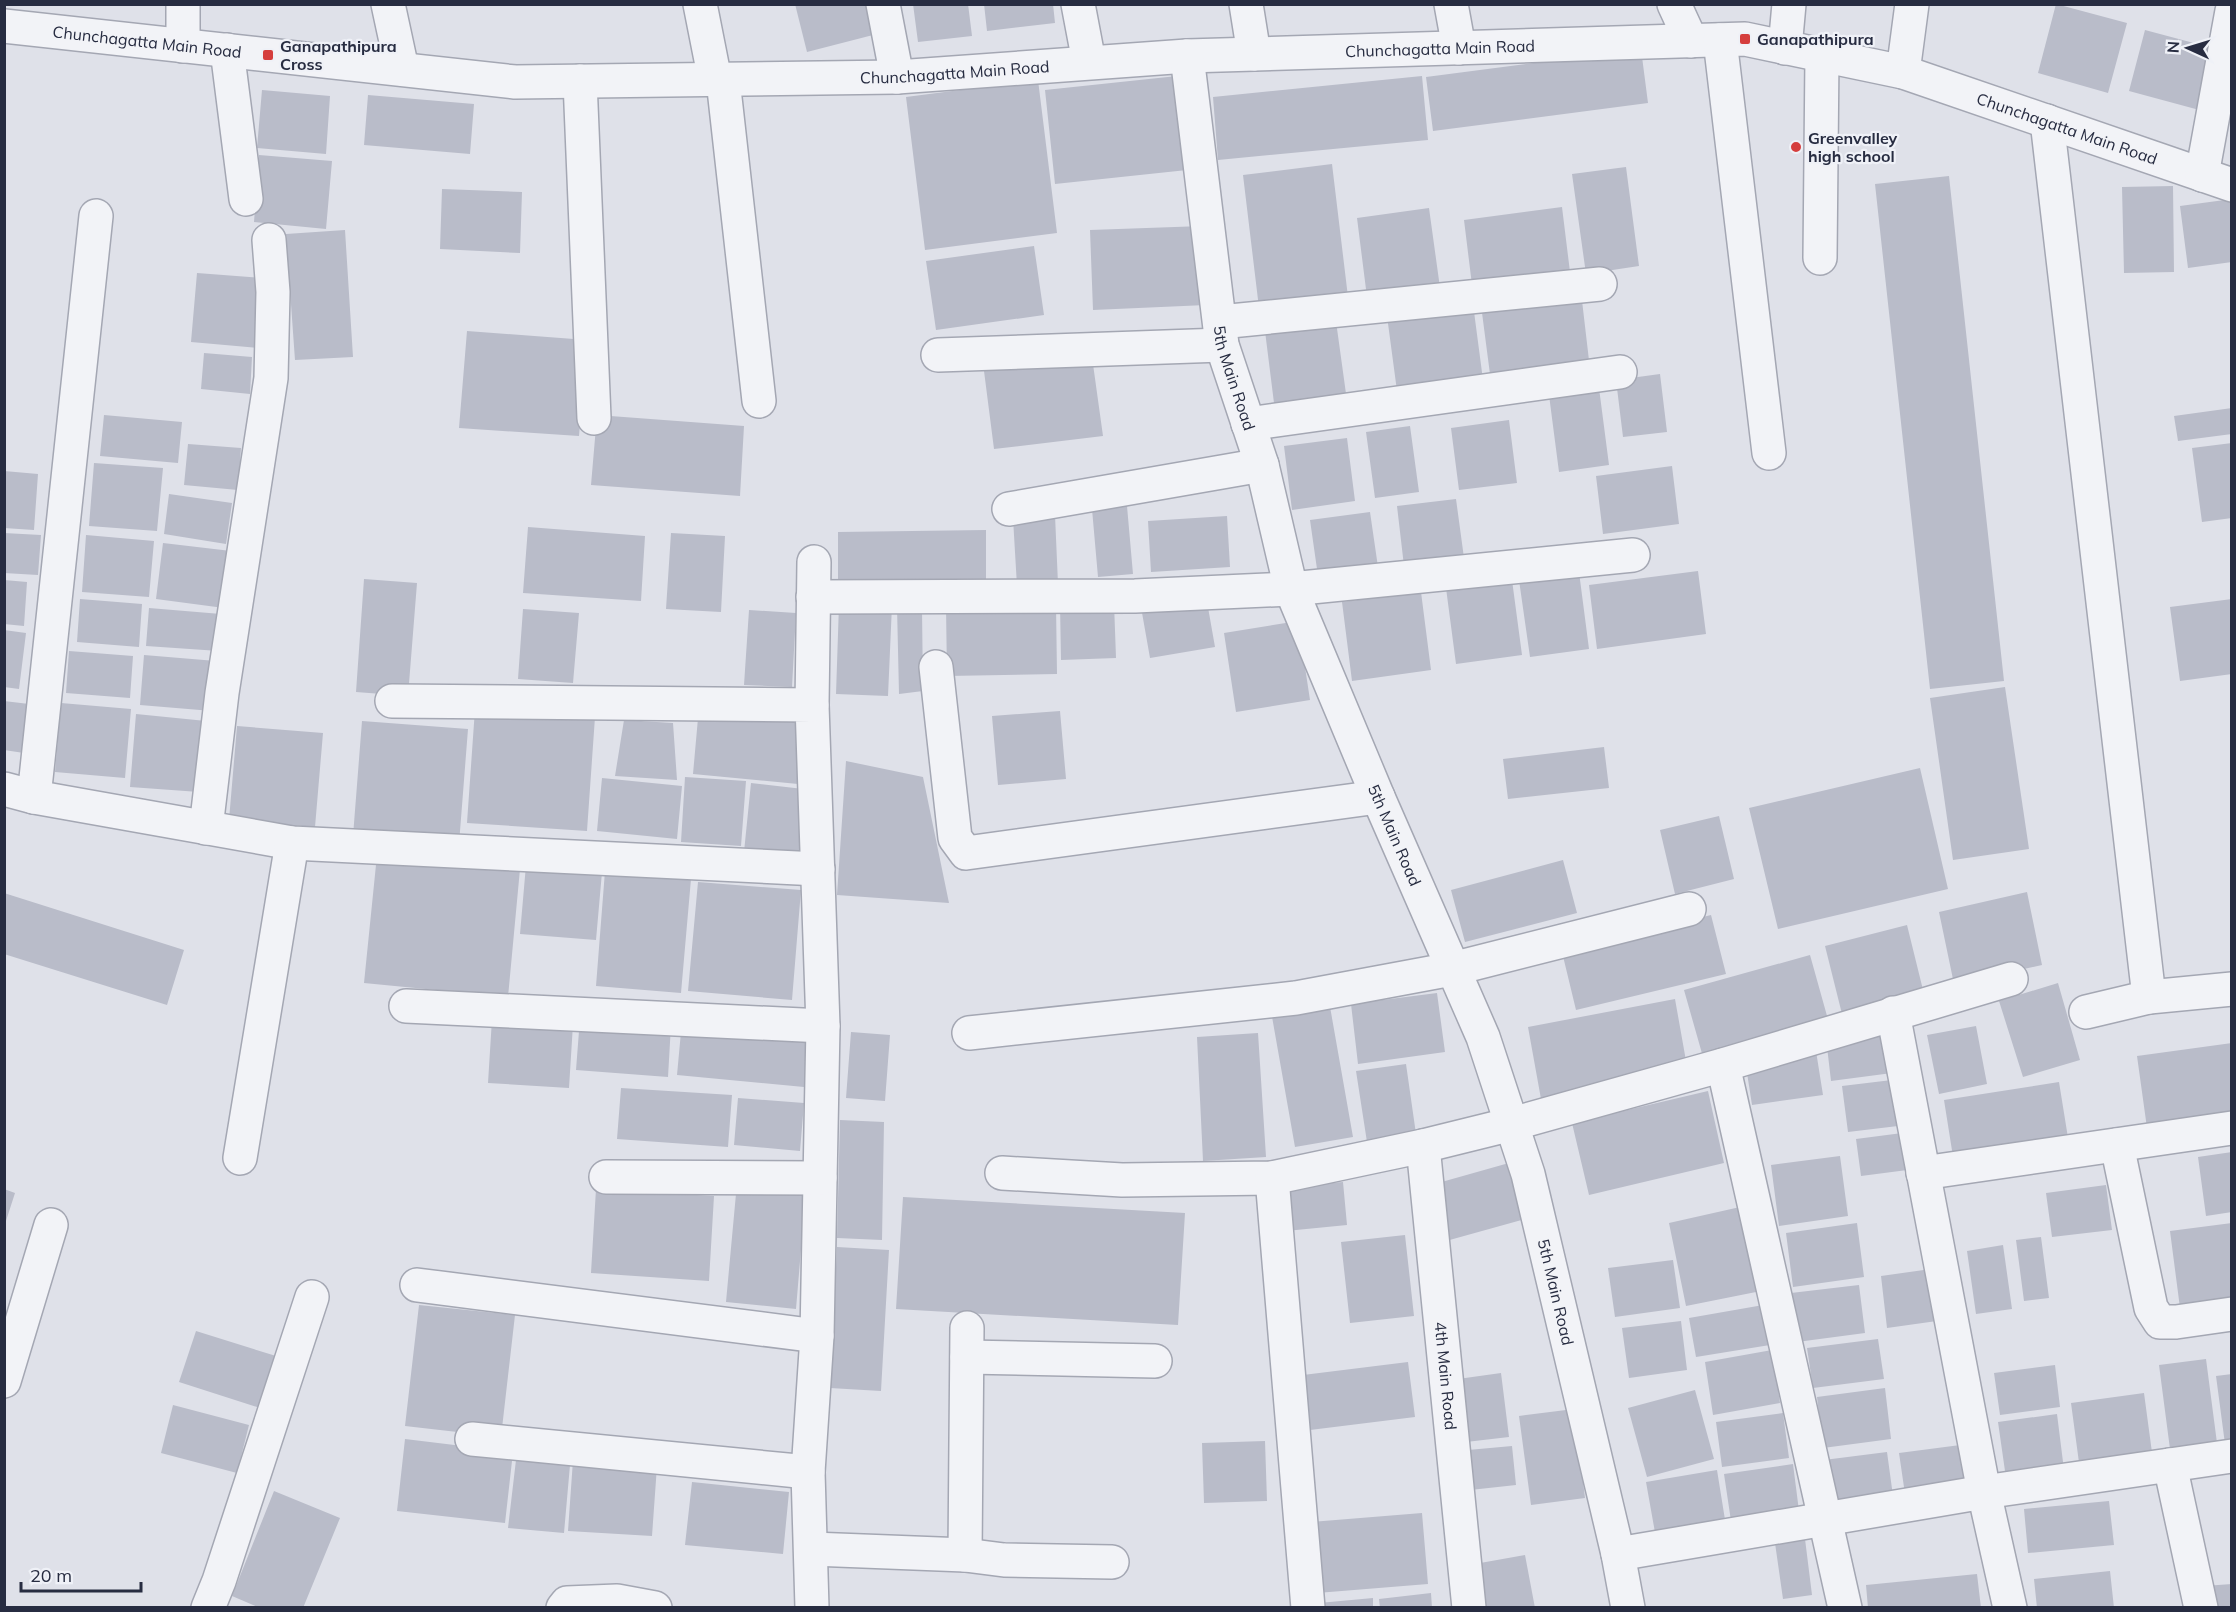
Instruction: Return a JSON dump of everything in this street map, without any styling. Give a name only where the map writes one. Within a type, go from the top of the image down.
[{"type":"street","points":[[183,4],[183,46]]},
{"type":"street","points":[[388,4],[402,69]]},
{"type":"street","points":[[700,4],[719,80],[759,400]]},
{"type":"street","points":[[883,4],[897,77]]},
{"type":"street","points":[[1078,4],[1089,62]]},
{"type":"street","points":[[1246,4],[1254,54]]},
{"type":"street","points":[[1451,4],[1459,48]]},
{"type":"street","points":[[1674,4],[1706,41],[1769,453]]},
{"type":"street","points":[[1785,48],[1789,4]]},
{"type":"street","points":[[1903,72],[1912,4]]},
{"type":"street","points":[[2217,180],[2232,11]]},
{"type":"street","name":"Chunchagatta Main Road","points":[[4,26],[515,82],[897,77],[1187,56],[1745,39],[1903,72],[2217,180]]},
{"type":"street","points":[[227,50],[246,199]]},
{"type":"street","name":"5th Main Road","points":[[1187,56],[1221,333],[1262,465],[1292,589],[1378,797],[1483,1037],[1512,1124],[1528,1174],[1618,1554],[1628,1608]]},
{"type":"street","points":[[1820,258],[1822,56]]},
{"type":"street","points":[[580,81],[594,418]]},
{"type":"street","points":[[2047,122],[2149,997]]},
{"type":"street","points":[[96,216],[19,793],[292,843],[818,869]]},
{"type":"street","points":[[206,828],[222,693],[271,378],[274,338],[273,292],[268,240]]},
{"type":"street","points":[[938,355],[1221,333],[1600,284]]},
{"type":"street","points":[[1248,424],[1620,372]]},
{"type":"street","points":[[1009,509],[1262,465]]},
{"type":"street","points":[[813,597],[1135,596],[1292,589],[1633,555]]},
{"type":"street","points":[[812,1608],[808,1472],[817,1336],[823,1026],[812,705],[814,562]]},
{"type":"street","points":[[936,667],[955,838],[966,853],[1378,797]]},
{"type":"street","points":[[392,701],[812,705]]},
{"type":"street","points":[[240,1158],[292,843]]},
{"type":"street","points":[[969,1033],[1296,998],[1452,969],[1689,909]]},
{"type":"street","points":[[1002,1173],[1122,1180],[1272,1178],[1423,1146],[1512,1124],[1723,1065],[2011,979]]},
{"type":"street","points":[[2086,1012],[2149,997],[2232,989]]},
{"type":"street","points":[[406,1006],[823,1026]]},
{"type":"street","points":[[1893,1013],[1984,1492],[2010,1608]]},
{"type":"street","points":[[1723,1065],[1845,1608]]},
{"type":"street","points":[[1923,1173],[2232,1128]]},
{"type":"street","points":[[2117,1145],[2151,1308],[2160,1322],[2232,1314]]},
{"type":"street","name":"4th Main Road","points":[[1423,1146],[1469,1608]]},
{"type":"street","points":[[606,1178],[820,1178]]},
{"type":"street","points":[[1272,1178],[1308,1608]]},
{"type":"street","points":[[4,1381],[51,1225]]},
{"type":"street","points":[[417,1285],[817,1336]]},
{"type":"street","points":[[208,1608],[219,1581],[312,1297]]},
{"type":"street","points":[[965,1555],[967,1342],[1155,1361]]},
{"type":"street","points":[[472,1439],[808,1472]]},
{"type":"street","points":[[1618,1554],[1984,1492],[2232,1456]]},
{"type":"street","points":[[2170,1465],[2200,1608]]},
{"type":"street","points":[[812,1549],[965,1555],[1004,1560],[1112,1562]]},
{"type":"street","points":[[563,1608],[567,1603],[616,1601],[655,1608]]},
{"type":"building","points":[[795,4],[866,4],[873,35],[807,52]]},
{"type":"building","points":[[913,4],[968,4],[972,36],[918,42]]},
{"type":"building","points":[[984,4],[1053,4],[1055,23],[987,31]]},
{"type":"building","points":[[2056,4],[2127,23],[2108,93],[2038,73]]},
{"type":"building","points":[[2145,30],[2220,50],[2203,111],[2129,91]]},
{"type":"building","points":[[1641,49],[1648,103],[1433,131],[1426,77]]},
{"type":"building","points":[[1177,76],[1187,170],[1055,184],[1045,90]]},
{"type":"building","points":[[1422,76],[1428,140],[1218,160],[1213,97]]},
{"type":"building","points":[[1038,80],[1057,233],[925,250],[906,97]]},
{"type":"building","points":[[262,90],[330,96],[326,154],[257,148]]},
{"type":"building","points":[[368,95],[474,104],[470,154],[364,145]]},
{"type":"building","points":[[259,155],[332,161],[326,229],[254,222]]},
{"type":"building","points":[[1332,164],[1348,297],[1259,308],[1243,175]]},
{"type":"building","points":[[1626,167],[1639,266],[1586,274],[1572,174]]},
{"type":"building","points":[[1949,176],[2004,681],[1930,689],[1875,184]]},
{"type":"building","points":[[2173,186],[2174,272],[2124,273],[2122,187]]},
{"type":"building","points":[[442,189],[522,192],[520,253],[440,249]]},
{"type":"building","points":[[2232,199],[2232,262],[2188,268],[2180,206]]},
{"type":"building","points":[[1562,207],[1570,272],[1472,285],[1464,220]]},
{"type":"building","points":[[1429,208],[1441,295],[1368,305],[1357,218]]},
{"type":"building","points":[[1203,226],[1206,305],[1093,310],[1090,230]]},
{"type":"building","points":[[345,230],[353,357],[295,360],[286,234]]},
{"type":"building","points":[[1034,246],[1044,315],[936,330],[926,261]]},
{"type":"building","points":[[197,273],[264,278],[258,348],[191,342]]},
{"type":"building","points":[[1581,292],[1590,369],[1491,382],[1481,305]]},
{"type":"building","points":[[1473,304],[1483,380],[1397,391],[1387,316]]},
{"type":"building","points":[[1335,314],[1347,401],[1275,411],[1264,323]]},
{"type":"building","points":[[467,331],[587,340],[579,436],[459,428]]},
{"type":"building","points":[[204,353],[252,357],[250,394],[201,389]]},
{"type":"building","points":[[1092,357],[1103,436],[994,449],[984,371]]},
{"type":"building","points":[[1660,374],[1667,432],[1623,437],[1616,380]]},
{"type":"building","points":[[1599,388],[1609,465],[1559,472],[1549,395]]},
{"type":"building","points":[[2232,408],[2232,434],[2178,441],[2174,416]]},
{"type":"building","points":[[104,415],[182,422],[178,463],[100,456]]},
{"type":"building","points":[[597,415],[744,426],[740,496],[591,485]]},
{"type":"building","points":[[1509,420],[1517,483],[1459,490],[1451,428]]},
{"type":"building","points":[[1410,426],[1419,492],[1375,498],[1366,432]]},
{"type":"building","points":[[1347,438],[1355,501],[1292,510],[1284,446]]},
{"type":"building","points":[[2232,443],[2232,518],[2202,522],[2192,448]]},
{"type":"building","points":[[188,444],[241,448],[238,490],[184,485]]},
{"type":"building","points":[[94,463],[163,468],[157,531],[89,526]]},
{"type":"building","points":[[1672,466],[1679,524],[1603,534],[1596,476]]},
{"type":"building","points":[[4,471],[38,474],[34,530],[4,528]]},
{"type":"building","points":[[169,494],[232,503],[226,544],[164,534]]},
{"type":"building","points":[[1456,499],[1464,558],[1404,566],[1397,506]]},
{"type":"building","points":[[1127,506],[1133,574],[1098,577],[1092,509]]},
{"type":"building","points":[[1370,512],[1379,574],[1319,583],[1310,520]]},
{"type":"building","points":[[1055,515],[1058,584],[1017,586],[1013,518]]},
{"type":"building","points":[[1227,516],[1230,567],[1151,572],[1148,521]]},
{"type":"building","points":[[528,527],[645,536],[641,601],[523,593]]},
{"type":"building","points":[[986,530],[986,585],[838,587],[838,532]]},
{"type":"building","points":[[4,533],[41,535],[38,575],[4,573]]},
{"type":"building","points":[[671,533],[725,536],[721,612],[666,609]]},
{"type":"building","points":[[86,535],[154,541],[149,597],[82,592]]},
{"type":"building","points":[[163,543],[231,551],[224,608],[156,599]]},
{"type":"building","points":[[1698,571],[1706,634],[1597,649],[1589,585]]},
{"type":"building","points":[[1579,572],[1589,649],[1530,657],[1519,580]]},
{"type":"building","points":[[364,579],[417,583],[408,696],[356,692]]},
{"type":"building","points":[[4,580],[27,582],[24,626],[4,624]]},
{"type":"building","points":[[1512,580],[1522,655],[1456,664],[1446,588]]},
{"type":"building","points":[[1421,592],[1431,670],[1352,681],[1342,602]]},
{"type":"building","points":[[1206,596],[1215,647],[1150,658],[1141,607]]},
{"type":"building","points":[[80,599],[142,604],[139,647],[77,642]]},
{"type":"building","points":[[2232,599],[2232,674],[2180,681],[2170,607]]},
{"type":"building","points":[[1114,603],[1116,658],[1061,660],[1060,604]]},
{"type":"building","points":[[839,604],[892,605],[888,696],[836,694]]},
{"type":"building","points":[[1056,605],[1057,674],[947,676],[946,606]]},
{"type":"building","points":[[897,606],[922,609],[923,691],[899,694]]},
{"type":"building","points":[[149,608],[221,614],[219,651],[146,646]]},
{"type":"building","points":[[523,609],[579,613],[573,683],[518,679]]},
{"type":"building","points":[[749,610],[796,613],[792,687],[744,685]]},
{"type":"building","points":[[1298,621],[1310,700],[1236,712],[1224,633]]},
{"type":"building","points":[[4,630],[26,633],[19,689],[4,687]]},
{"type":"building","points":[[69,651],[133,656],[130,698],[66,693]]},
{"type":"building","points":[[144,655],[216,661],[212,711],[140,705]]},
{"type":"building","points":[[2005,687],[2029,849],[1953,860],[1930,698]]},
{"type":"building","points":[[4,701],[29,704],[24,753],[4,750]]},
{"type":"building","points":[[61,703],[131,709],[125,778],[55,772]]},
{"type":"building","points":[[699,707],[804,716],[798,784],[693,774]]},
{"type":"building","points":[[475,709],[595,717],[587,831],[467,823]]},
{"type":"building","points":[[1060,711],[1066,779],[998,785],[992,716]]},
{"type":"building","points":[[136,714],[206,721],[199,792],[130,787]]},
{"type":"building","points":[[624,720],[673,723],[677,780],[615,776]]},
{"type":"building","points":[[362,721],[468,729],[459,844],[353,836]]},
{"type":"building","points":[[237,726],[323,733],[315,827],[229,820]]},
{"type":"building","points":[[1604,747],[1609,788],[1508,799],[1503,759]]},
{"type":"building","points":[[846,761],[923,777],[949,903],[837,895]]},
{"type":"building","points":[[1920,768],[1948,889],[1778,929],[1749,808]]},
{"type":"building","points":[[685,777],[746,781],[741,846],[681,842]]},
{"type":"building","points":[[602,778],[682,786],[677,839],[597,831]]},
{"type":"building","points":[[751,783],[812,790],[805,858],[744,852]]},
{"type":"building","points":[[1719,816],[1734,879],[1675,894],[1660,830]]},
{"type":"building","points":[[377,855],[520,869],[508,997],[364,983]]},
{"type":"building","points":[[1563,860],[1577,913],[1465,942],[1451,890]]},
{"type":"building","points":[[526,865],[602,872],[596,940],[520,934]]},
{"type":"building","points":[[605,871],[691,879],[681,993],[596,986]]},
{"type":"building","points":[[698,882],[801,890],[792,1000],[688,991]]},
{"type":"building","points":[[2027,892],[2042,965],[1954,984],[1939,912]]},
{"type":"building","points":[[4,893],[184,950],[167,1005],[4,954]]},
{"type":"building","points":[[1711,915],[1726,974],[1576,1010],[1562,952]]},
{"type":"building","points":[[1907,925],[1924,994],[1842,1014],[1825,946]]},
{"type":"building","points":[[1810,955],[1829,1023],[1703,1057],[1684,990]]},
{"type":"building","points":[[2058,983],[2080,1060],[2023,1077],[1999,1001]]},
{"type":"building","points":[[1437,993],[1445,1052],[1358,1064],[1351,1004]]},
{"type":"building","points":[[1675,999],[1688,1072],[1541,1099],[1528,1027]]},
{"type":"building","points":[[1329,1001],[1353,1137],[1295,1147],[1271,1011]]},
{"type":"building","points":[[580,1018],[671,1025],[668,1077],[576,1070]]},
{"type":"building","points":[[492,1019],[573,1024],[569,1088],[488,1083]]},
{"type":"building","points":[[682,1021],[809,1033],[804,1087],[677,1075]]},
{"type":"building","points":[[1976,1026],[1987,1084],[1939,1094],[1927,1035]]},
{"type":"building","points":[[1887,1030],[1892,1073],[1831,1081],[1826,1038]]},
{"type":"building","points":[[851,1032],[890,1035],[885,1101],[846,1098]]},
{"type":"building","points":[[1258,1033],[1266,1157],[1203,1161],[1197,1037]]},
{"type":"building","points":[[2232,1043],[2232,1116],[2147,1128],[2137,1056]]},
{"type":"building","points":[[1816,1051],[1823,1095],[1752,1105],[1745,1060]]},
{"type":"building","points":[[1406,1064],[1416,1134],[1367,1142],[1356,1071]]},
{"type":"building","points":[[1892,1080],[1898,1126],[1848,1132],[1842,1086]]},
{"type":"building","points":[[2059,1082],[2069,1144],[1954,1163],[1944,1100]]},
{"type":"building","points":[[621,1088],[732,1095],[728,1147],[617,1139]]},
{"type":"building","points":[[1708,1091],[1724,1163],[1589,1195],[1572,1123]]},
{"type":"building","points":[[738,1098],[804,1103],[800,1151],[734,1145]]},
{"type":"building","points":[[840,1120],[884,1122],[882,1240],[837,1238]]},
{"type":"building","points":[[1910,1132],[1915,1169],[1861,1176],[1856,1139]]},
{"type":"building","points":[[2232,1152],[2232,1212],[2206,1216],[2198,1157]]},
{"type":"building","points":[[1840,1156],[1848,1216],[1779,1226],[1771,1165]]},
{"type":"building","points":[[1516,1161],[1532,1217],[1446,1241],[1431,1185]]},
{"type":"building","points":[[1343,1182],[1347,1225],[1286,1231],[1282,1187]]},
{"type":"building","points":[[737,1183],[806,1190],[796,1309],[726,1302]]},
{"type":"building","points":[[2106,1185],[2112,1230],[2052,1237],[2046,1193]]},
{"type":"building","points":[[4,1189],[15,1193],[5,1224],[4,1224]]},
{"type":"building","points":[[596,1189],[714,1196],[709,1281],[591,1273]]},
{"type":"building","points":[[903,1197],[1185,1213],[1178,1325],[896,1309]]},
{"type":"building","points":[[1749,1205],[1766,1290],[1686,1306],[1669,1223]]},
{"type":"building","points":[[1857,1223],[1864,1277],[1793,1287],[1786,1233]]},
{"type":"building","points":[[2232,1223],[2232,1301],[2180,1308],[2170,1231]]},
{"type":"building","points":[[1405,1235],[1414,1316],[1350,1323],[1341,1242]]},
{"type":"building","points":[[2041,1237],[2049,1298],[2024,1301],[2016,1240]]},
{"type":"building","points":[[2003,1245],[2012,1309],[1976,1314],[1967,1251]]},
{"type":"building","points":[[837,1247],[889,1250],[881,1391],[830,1388]]},
{"type":"building","points":[[1673,1260],[1680,1308],[1615,1317],[1608,1268]]},
{"type":"building","points":[[1938,1268],[1944,1320],[1887,1328],[1881,1276]]},
{"type":"building","points":[[1859,1285],[1865,1333],[1797,1342],[1791,1293]]},
{"type":"building","points":[[1769,1304],[1776,1344],[1696,1357],[1689,1318]]},
{"type":"building","points":[[419,1305],[515,1315],[501,1437],[405,1426]]},
{"type":"building","points":[[1681,1321],[1687,1370],[1629,1378],[1622,1328]]},
{"type":"building","points":[[196,1331],[276,1356],[260,1408],[179,1382]]},
{"type":"building","points":[[1878,1339],[1884,1379],[1813,1388],[1807,1348]]},
{"type":"building","points":[[1772,1350],[1780,1403],[1713,1415],[1705,1362]]},
{"type":"building","points":[[2206,1359],[2217,1443],[2170,1449],[2159,1365]]},
{"type":"building","points":[[1408,1362],[1415,1417],[1310,1430],[1303,1375]]},
{"type":"building","points":[[2055,1365],[2060,1407],[2000,1415],[1994,1373]]},
{"type":"building","points":[[1501,1373],[1509,1437],[1466,1442],[1458,1379]]},
{"type":"building","points":[[2232,1374],[2232,1443],[2225,1444],[2216,1376]]},
{"type":"building","points":[[1885,1388],[1891,1439],[1823,1448],[1817,1397]]},
{"type":"building","points":[[1695,1390],[1714,1459],[1647,1477],[1628,1408]]},
{"type":"building","points":[[2144,1393],[2153,1460],[2080,1470],[2071,1403]]},
{"type":"building","points":[[173,1405],[249,1425],[237,1473],[161,1453]]},
{"type":"building","points":[[1574,1409],[1585,1498],[1531,1505],[1519,1416]]},
{"type":"building","points":[[1783,1413],[1789,1458],[1722,1467],[1716,1422]]},
{"type":"building","points":[[2057,1414],[2064,1470],[2006,1478],[1998,1422]]},
{"type":"building","points":[[405,1439],[513,1452],[505,1523],[397,1511]]},
{"type":"building","points":[[1265,1441],[1267,1501],[1204,1503],[1202,1443]]},
{"type":"building","points":[[1968,1444],[1973,1486],[1905,1494],[1899,1453]]},
{"type":"building","points":[[1512,1446],[1516,1485],[1461,1491],[1457,1451]]},
{"type":"building","points":[[1887,1452],[1893,1496],[1822,1506],[1816,1461]]},
{"type":"building","points":[[516,1460],[570,1465],[564,1533],[508,1528]]},
{"type":"building","points":[[573,1460],[657,1466],[652,1536],[568,1531]]},
{"type":"building","points":[[1793,1464],[1799,1511],[1731,1521],[1724,1474]]},
{"type":"building","points":[[1717,1470],[1726,1526],[1656,1538],[1646,1482]]},
{"type":"building","points":[[692,1482],[789,1492],[783,1554],[685,1545]]},
{"type":"building","points":[[274,1491],[340,1518],[303,1608],[260,1608],[232,1596]]},
{"type":"building","points":[[2109,1501],[2114,1545],[2028,1553],[2024,1509]]},
{"type":"building","points":[[1422,1513],[1428,1584],[1317,1593],[1311,1522]]},
{"type":"building","points":[[1805,1539],[1812,1595],[1783,1599],[1775,1543]]},
{"type":"building","points":[[1525,1555],[1535,1608],[1476,1608],[1469,1565]]},
{"type":"building","points":[[2110,1571],[2114,1608],[2037,1608],[2034,1579]]},
{"type":"building","points":[[1977,1574],[1981,1608],[1868,1608],[1866,1585]]},
{"type":"building","points":[[2232,1584],[2232,1608],[2206,1608],[2204,1586]]},
{"type":"building","points":[[1431,1593],[1432,1608],[1380,1608],[1379,1599]]},
{"type":"building","points":[[1373,1598],[1373,1608],[1319,1608],[1319,1603]]},
{"type":"place","name":"Ganapathipura","points":[[1745,39]]},
{"type":"place","name":"Ganapathipura Cross","points":[[268,55]]},
{"type":"place","name":"Greenvalley high school","points":[[1796,147]]}]
